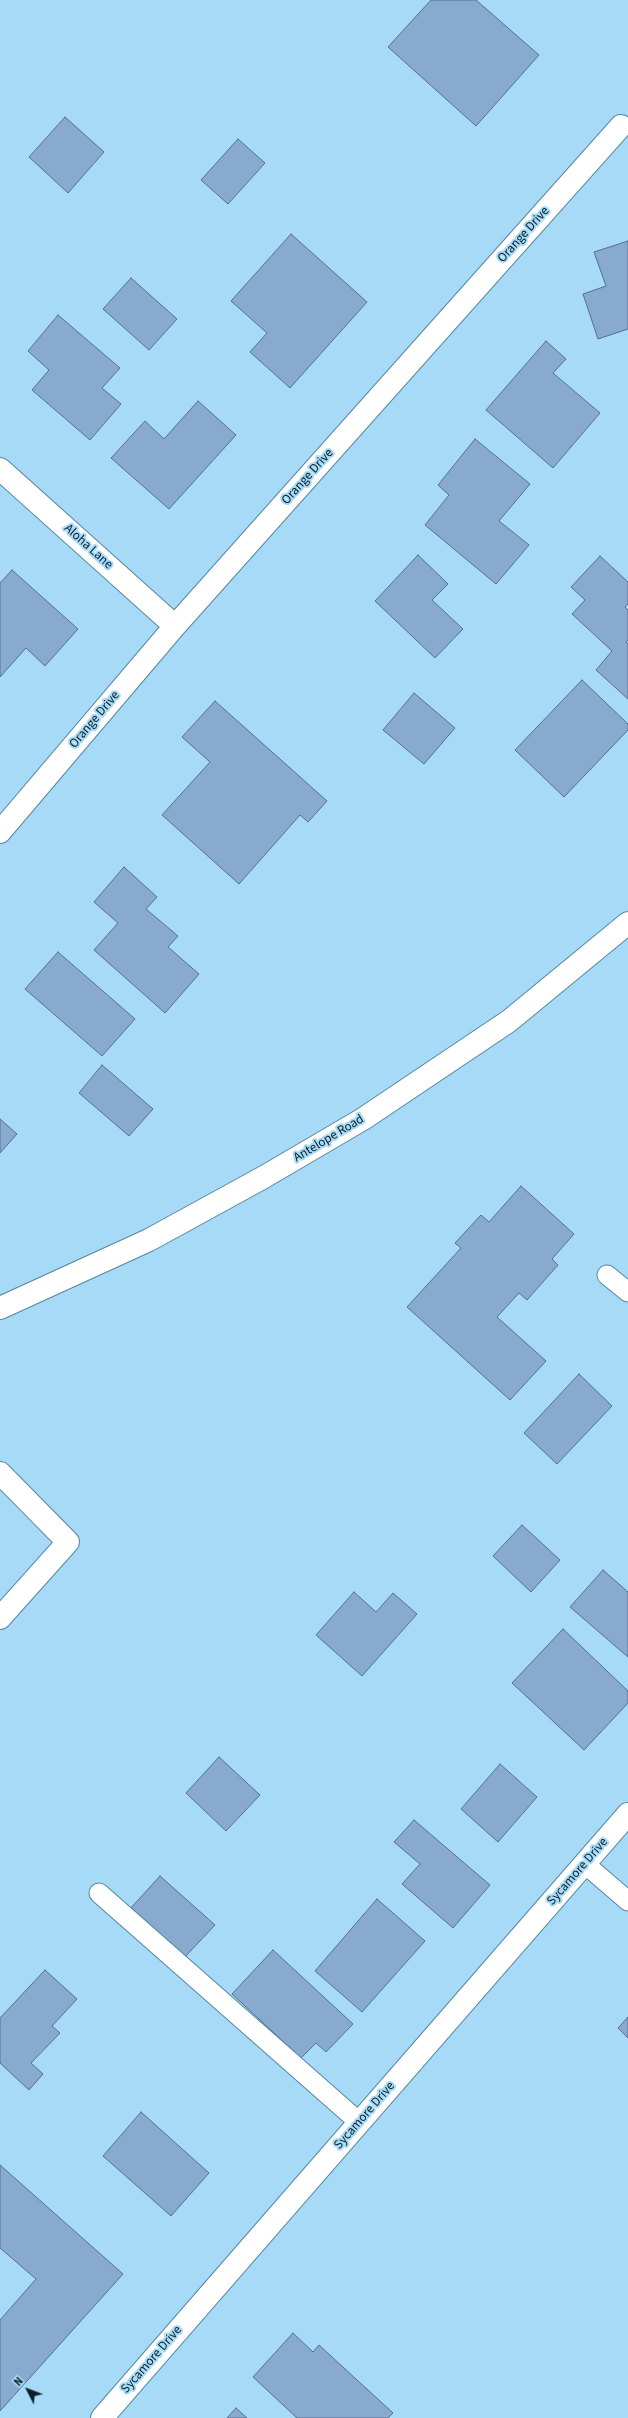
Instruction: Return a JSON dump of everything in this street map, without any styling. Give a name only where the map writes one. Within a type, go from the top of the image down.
[{"type":"street","name":"Orange Drive","points":[[0,832],[175,626],[621,126]]},
{"type":"street","name":"Aloha Lane","points":[[0,469],[175,626]]},
{"type":"street","name":"Antelope Road","points":[[0,1308],[150,1240],[264,1178],[363,1119],[509,1021],[628,923]]},
{"type":"street","points":[[0,1473],[68,1542],[0,1618]]},
{"type":"street","name":"Sycamore Drive","points":[[102,2418],[628,1814]]},
{"type":"lane","points":[[607,1275],[628,1292]]},
{"type":"lane","points":[[585,1864],[628,1901]]},
{"type":"lane","points":[[99,1893],[360,2123]]},
{"type":"building","points":[[431,0],[476,0],[539,55],[476,126],[388,47]]},
{"type":"building","points":[[65,117],[104,152],[68,193],[29,157]]},
{"type":"building","points":[[238,139],[265,163],[228,204],[201,180]]},
{"type":"building","points":[[291,234],[367,302],[290,388],[250,352],[267,333],[231,301]]},
{"type":"building","points":[[628,241],[628,329],[598,339],[583,294],[606,286],[594,252]]},
{"type":"building","points":[[131,278],[177,319],[149,350],[103,309]]},
{"type":"building","points":[[58,315],[120,368],[102,388],[121,404],[90,440],[32,390],[49,370],[28,351]]},
{"type":"building","points":[[546,341],[566,359],[553,373],[600,413],[553,468],[486,410]]},
{"type":"building","points":[[198,401],[236,435],[169,509],[111,458],[145,421],[164,439]]},
{"type":"building","points":[[475,439],[530,484],[499,521],[529,545],[496,584],[425,525],[449,495],[438,485]]},
{"type":"building","points":[[418,555],[448,584],[432,600],[463,629],[435,658],[375,601]]},
{"type":"building","points":[[600,556],[628,582],[628,604],[625,607],[628,610],[628,640],[626,642],[628,644],[628,699],[596,670],[612,651],[572,614],[585,600],[571,587]]},
{"type":"building","points":[[12,570],[78,629],[45,666],[26,648],[0,677],[0,583]]},
{"type":"building","points":[[582,680],[628,724],[628,730],[564,797],[515,750]]},
{"type":"building","points":[[414,693],[455,728],[424,764],[383,730]]},
{"type":"building","points":[[215,701],[327,801],[308,822],[300,815],[239,884],[162,815],[210,762],[182,737]]},
{"type":"building","points":[[124,867],[157,897],[146,909],[178,936],[168,947],[199,974],[165,1013],[94,950],[118,923],[94,902]]},
{"type":"building","points":[[58,952],[135,1019],[102,1056],[25,989]]},
{"type":"building","points":[[102,1065],[153,1109],[129,1136],[79,1093]]},
{"type":"building","points":[[0,1119],[17,1134],[0,1153]]},
{"type":"building","points":[[521,1186],[574,1234],[552,1259],[558,1265],[527,1300],[519,1293],[497,1317],[546,1361],[510,1400],[407,1307],[461,1248],[455,1243],[481,1215],[489,1222]]},
{"type":"building","points":[[579,1374],[612,1406],[557,1464],[524,1433]]},
{"type":"building","points":[[522,1525],[560,1560],[531,1592],[493,1556]]},
{"type":"building","points":[[603,1570],[628,1592],[628,1657],[570,1607]]},
{"type":"building","points":[[354,1592],[376,1612],[393,1593],[417,1614],[362,1676],[316,1635]]},
{"type":"building","points":[[563,1629],[628,1691],[628,1703],[584,1750],[512,1683]]},
{"type":"building","points":[[219,1757],[260,1795],[226,1831],[186,1793]]},
{"type":"building","points":[[500,1764],[537,1797],[498,1842],[461,1809]]},
{"type":"building","points":[[414,1820],[490,1885],[453,1928],[402,1884],[420,1864],[394,1842]]},
{"type":"building","points":[[160,1876],[215,1925],[183,1959],[129,1910]]},
{"type":"building","points":[[377,1899],[425,1941],[362,2012],[315,1971]]},
{"type":"building","points":[[273,1950],[353,2024],[326,2052],[316,2043],[301,2058],[232,1994]]},
{"type":"building","points":[[45,1970],[77,1999],[52,2026],[60,2033],[31,2063],[43,2074],[29,2090],[0,2063],[0,2018]]},
{"type":"building","points":[[628,2017],[628,2038],[618,2028]]},
{"type":"building","points":[[141,2112],[209,2173],[171,2216],[103,2156]]},
{"type":"building","points":[[0,2165],[123,2274],[0,2411],[0,2320],[36,2279],[0,2248]]},
{"type":"building","points":[[293,2333],[313,2352],[319,2345],[393,2413],[388,2418],[297,2418],[253,2377]]},
{"type":"building","points":[[236,2408],[247,2418],[227,2418]]}]
